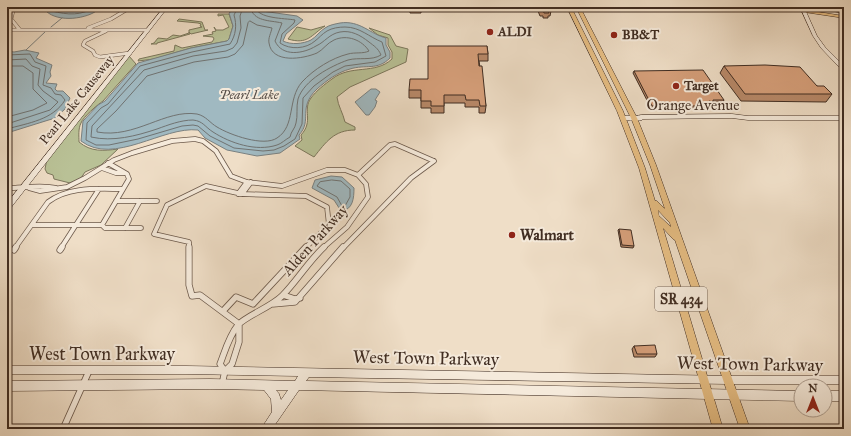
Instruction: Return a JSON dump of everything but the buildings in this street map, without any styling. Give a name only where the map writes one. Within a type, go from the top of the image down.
[{"type":"main road","points":[[563,7],[570,9]]},
{"type":"main road","points":[[579,10],[583,7]]},
{"type":"main road","points":[[777,7],[803,9],[844,17]]},
{"type":"main road","points":[[816,7],[844,12]]},
{"type":"main road","name":"SR 434","points":[[570,9],[623,118],[642,168],[658,218],[718,429]]},
{"type":"main road","name":"SR 434","points":[[579,10],[606,64],[636,118],[745,429]]},
{"type":"main road","points":[[590,52],[597,55],[606,64]]},
{"type":"main road","points":[[652,199],[664,214],[673,221]]},
{"type":"main road","points":[[658,218],[679,240]]},
{"type":"street","points":[[14,7],[11,18],[20,30]]},
{"type":"street","points":[[84,30],[112,19],[131,7]]},
{"type":"street","name":"Pearl Lake Causeway","points":[[7,208],[26,188],[166,7]]},
{"type":"street","points":[[803,9],[814,36],[823,48],[844,69]]},
{"type":"street","points":[[7,30],[148,30]]},
{"type":"street","points":[[107,30],[86,41],[83,45],[93,51],[94,55],[100,57],[130,52]]},
{"type":"street","name":"Orange Avenue","points":[[623,118],[636,118],[643,120],[844,118]]},
{"type":"street","points":[[7,188],[26,188],[34,192],[67,187],[102,168],[108,163],[127,154],[173,141],[190,139],[202,140],[219,154],[231,176],[249,182],[282,186],[327,170],[344,170],[359,173],[390,145],[395,144],[434,161],[406,184],[333,258],[296,302],[271,305]]},
{"type":"street","points":[[102,225],[129,179],[127,174],[108,163]]},
{"type":"street","points":[[102,168],[116,173],[124,173]]},
{"type":"street","name":"Alden Parkway","points":[[225,371],[220,364],[228,343],[239,324],[271,305],[283,295],[317,254],[347,227],[368,197],[366,184],[359,173]]},
{"type":"street","points":[[240,194],[249,182]]},
{"type":"street","points":[[223,311],[236,297],[253,304],[308,245],[329,225],[327,207],[306,196],[240,194],[206,186],[167,204],[154,234],[188,242],[189,285],[192,296],[200,295],[239,324]]},
{"type":"street","points":[[60,250],[99,189]]},
{"type":"street","points":[[14,250],[48,202],[55,197],[81,190],[123,190]]},
{"type":"street","points":[[116,201],[157,201]]},
{"type":"street","points":[[125,228],[140,201]]},
{"type":"street","points":[[32,225],[102,225],[105,228],[141,228]]},
{"type":"street","points":[[283,295],[295,299],[300,298]]},
{"type":"street","name":"Alden Parkway","points":[[222,385],[225,371],[232,364],[239,342],[239,324]]},
{"type":"street","name":"West Town Parkway","points":[[7,370],[307,372],[703,380],[844,380]]},
{"type":"street","points":[[63,429],[89,371]]},
{"type":"street","points":[[266,429],[307,372]]},
{"type":"street","name":"West Town Parkway","points":[[7,386],[222,385],[793,396]]},
{"type":"street","points":[[267,386],[276,397],[277,414]]},
{"type":"street","name":"West Town Parkway","points":[[833,396],[844,396]]},
{"type":"green space","points":[[218,14],[229,14],[233,26],[227,41],[191,48],[154,59],[138,61],[139,59],[174,51],[175,45],[182,48],[212,42],[214,39],[213,37],[203,36],[213,34],[212,32],[216,31],[214,27],[216,30],[223,30],[229,27],[223,15],[218,16]]},
{"type":"green space","points":[[179,19],[202,22],[205,30],[208,30],[191,34],[189,30],[202,27],[200,26],[201,24],[177,21]]},
{"type":"green space","points":[[325,26],[305,40],[295,41],[288,39],[297,27],[311,30]]},
{"type":"green space","points":[[369,28],[390,35],[396,46],[408,49],[406,62],[350,87],[337,97],[345,122],[355,127],[355,130],[341,132],[331,138],[314,157],[295,146],[302,140],[301,135],[305,130],[308,120],[307,107],[313,95],[339,74],[378,67],[392,59],[392,52],[388,45],[388,38],[378,35]]},
{"type":"green space","points":[[189,32],[190,34],[157,44],[151,44],[158,38],[167,39],[173,35],[180,36]]},
{"type":"green space","points":[[129,56],[136,64],[103,101],[84,118],[79,130],[79,142],[88,148],[102,150],[118,149],[101,165],[85,172],[81,178],[70,183],[54,179],[53,175],[47,173],[45,169],[47,159]]},
{"type":"water","points":[[47,7],[95,7],[94,8],[99,9],[81,17],[65,18],[51,15],[46,11]]},
{"type":"water","name":"Pearl Lake","points":[[237,7],[253,7],[262,11],[297,16],[303,20],[286,34],[283,41],[297,44],[311,40],[330,25],[347,23],[359,25],[386,38],[386,45],[390,52],[390,58],[376,66],[356,68],[341,72],[317,89],[308,102],[305,124],[299,135],[300,139],[280,153],[257,156],[227,150],[205,138],[198,130],[184,130],[123,147],[108,149],[94,148],[81,141],[83,121],[98,105],[105,101],[138,63],[191,48],[227,41],[233,26],[229,13]]},
{"type":"water","points":[[25,50],[39,53],[36,58],[52,65],[50,72],[51,76],[46,83],[57,84],[55,89],[57,91],[63,91],[70,98],[65,109],[55,118],[7,133],[7,51],[14,52]]},
{"type":"water","points":[[371,89],[376,89],[380,92],[375,100],[377,101],[375,107],[369,115],[366,115],[355,102]]},
{"type":"water","points":[[331,176],[342,177],[354,188],[352,203],[345,210],[341,211],[334,200],[312,188],[315,180]]},
{"type":"waterway","points":[[51,27],[62,18]]},
{"type":"waterway","points":[[26,50],[46,31]]},
{"type":"place","name":"ALDI","points":[[490,32]]},
{"type":"place","name":"BB&T","points":[[614,35]]},
{"type":"place","name":"Target","points":[[676,86]]},
{"type":"place","name":"Walmart","points":[[512,235]]}]
